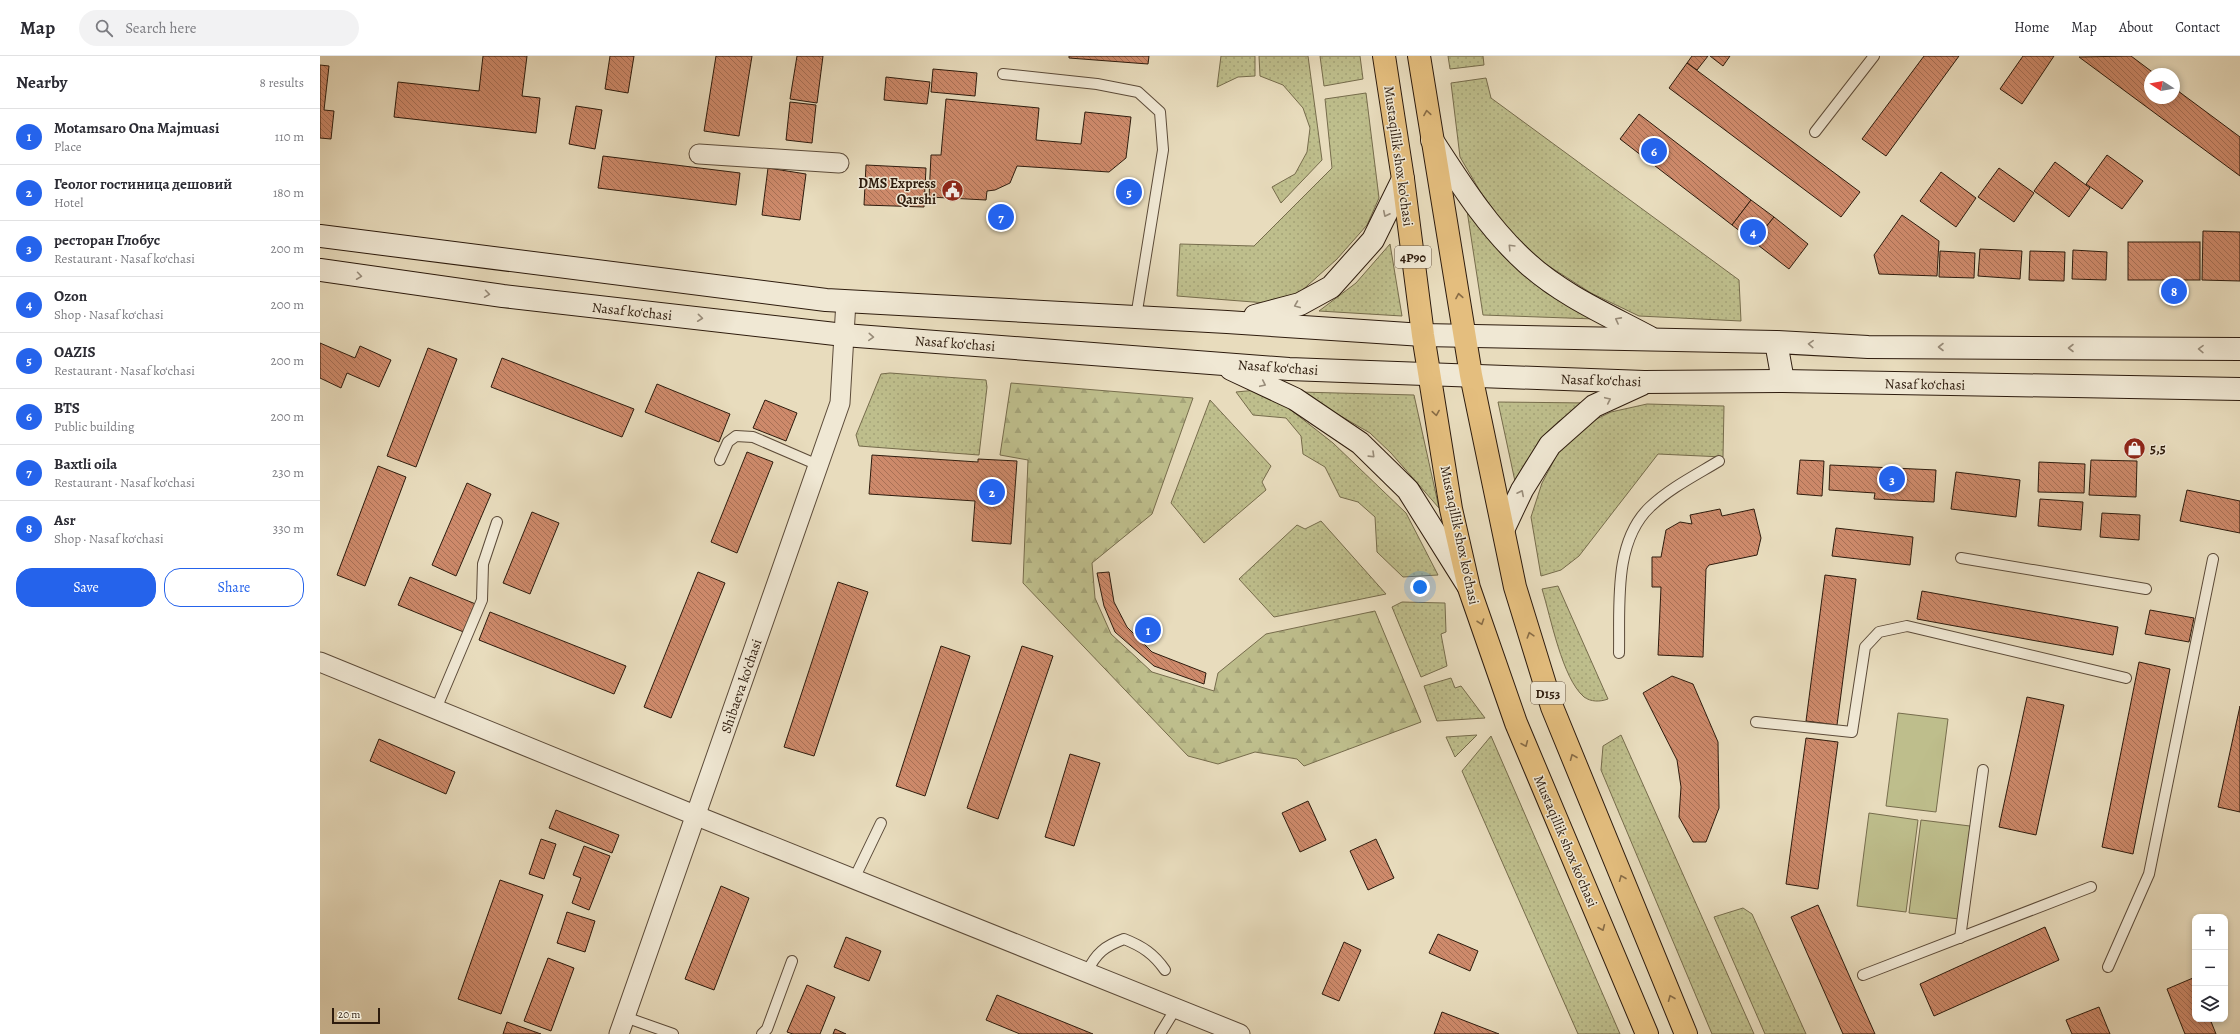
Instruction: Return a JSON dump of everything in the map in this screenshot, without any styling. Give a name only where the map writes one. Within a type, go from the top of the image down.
[{"type":"main road","name":"Mustaqillik shox ko'chasi","points":[[1384,56],[1403,179],[1423,335],[1451,509],[1469,588],[1516,723],[1646,1034]]},
{"type":"main road","points":[[1419,56],[1465,335]]},
{"type":"main road","points":[[1432,140],[1493,227],[1527,263],[1557,286],[1652,339]]},
{"type":"main road","points":[[1227,322],[1294,306],[1331,287],[1373,240],[1403,179]]},
{"type":"main road","points":[[320,236],[846,301],[1227,322],[1423,335],[1776,342],[1868,347],[2240,349]]},
{"type":"main road","name":"Nasaf ko‘chasi","points":[[320,270],[503,296],[844,335],[1215,362],[1289,369],[1644,382],[1783,381],[2240,389]]},
{"type":"main road","name":"D153","points":[[1465,335],[1471,375],[1504,528],[1515,587],[1552,707],[1686,1034]]},
{"type":"main road","points":[[1776,342],[1783,381]]},
{"type":"main road","points":[[1215,362],[1295,399],[1360,443],[1408,490],[1469,588]]},
{"type":"main road","points":[[1504,528],[1522,490],[1550,445],[1594,406],[1644,382]]},
{"type":"street","points":[[700,154],[839,163]]},
{"type":"street","name":"Shibaeva ko'chasi","points":[[622,1025],[697,816],[840,403],[846,301]]},
{"type":"street","points":[[320,662],[697,816],[1240,1034]]},
{"type":"lane","points":[[1815,132],[1874,56]]},
{"type":"lane","points":[[1003,74],[1097,84],[1138,92],[1160,112],[1163,150],[1136,317]]},
{"type":"lane","points":[[720,460],[728,442],[736,436],[753,437],[818,465]]},
{"type":"lane","points":[[1619,653],[1620,575],[1628,540],[1649,508],[1669,492],[1719,461]]},
{"type":"lane","points":[[436,709],[482,600],[483,564],[497,522]]},
{"type":"lane","points":[[1961,558],[2146,589]]},
{"type":"lane","points":[[2108,967],[2149,874],[2213,559]]},
{"type":"lane","points":[[1756,722],[1852,732],[1865,647],[1879,632],[1907,626],[2126,678]]},
{"type":"lane","points":[[1960,938],[1983,770]]},
{"type":"lane","points":[[854,879],[881,823]]},
{"type":"lane","points":[[1862,975],[2091,888]]},
{"type":"lane","points":[[1088,972],[1094,958],[1110,944],[1124,938],[1143,946],[1158,959],[1165,970]]},
{"type":"lane","points":[[762,1034],[767,1029],[792,961]]},
{"type":"lane","points":[[1160,1034],[1176,1008]]},
{"type":"lane","points":[[622,1025],[673,1034]]},
{"type":"green space","points":[[1221,56],[1255,56],[1255,76],[1238,77],[1217,87]]},
{"type":"green space","points":[[1259,56],[1308,56],[1322,160],[1281,203],[1272,187],[1295,174],[1307,152],[1310,128],[1303,108],[1283,85],[1260,76]]},
{"type":"green space","points":[[1320,56],[1360,56],[1363,79],[1324,86]]},
{"type":"green space","points":[[1448,56],[1483,56],[1484,65],[1450,69]]},
{"type":"green space","points":[[1486,78],[1491,98],[1739,280],[1741,321],[1639,316],[1591,293],[1544,263],[1508,230],[1480,191],[1460,157],[1451,83]]},
{"type":"green space","points":[[1366,93],[1379,198],[1367,225],[1337,259],[1298,294],[1266,303],[1177,296],[1180,244],[1254,246],[1332,168],[1325,99]]},
{"type":"green space","points":[[1466,204],[1503,256],[1546,293],[1595,319],[1483,315]]},
{"type":"green space","points":[[1390,244],[1402,316],[1319,311],[1356,283]]},
{"type":"green space","points":[[890,373],[986,380],[987,387],[979,455],[859,446],[856,435],[881,374]]},
{"type":"green space","points":[[1011,383],[1193,398],[1152,514],[1092,563],[1095,598],[1111,634],[1152,672],[1214,691],[1218,673],[1266,634],[1375,611],[1421,722],[1304,766],[1297,759],[1255,752],[1218,764],[1188,756],[1023,583],[1028,460],[1000,455]]},
{"type":"green space","points":[[1257,390],[1282,403],[1333,443],[1406,513],[1438,575],[1403,577],[1377,552],[1375,517],[1358,502],[1340,497],[1325,467],[1303,454],[1301,436],[1286,418],[1253,415],[1236,392]]},
{"type":"green space","points":[[1299,392],[1414,395],[1439,508],[1391,453],[1370,433]]},
{"type":"green space","points":[[1210,400],[1271,466],[1262,482],[1266,490],[1204,543],[1171,503]]},
{"type":"green space","points":[[1498,402],[1589,403],[1559,421],[1540,439],[1516,486]]},
{"type":"green space","points":[[1647,404],[1724,406],[1723,457],[1658,454],[1579,556],[1561,570],[1541,576],[1531,517],[1542,483],[1560,449],[1586,424],[1611,412]]},
{"type":"green space","points":[[1321,521],[1386,594],[1274,617],[1239,579],[1297,525],[1305,529]]},
{"type":"green space","points":[[1558,586],[1608,699],[1596,701],[1587,699],[1576,688],[1569,676],[1558,647],[1542,589]]},
{"type":"green space","points":[[1402,602],[1445,603],[1446,632],[1441,634],[1447,666],[1421,677],[1392,607]]},
{"type":"green space","points":[[1451,678],[1455,688],[1461,686],[1485,718],[1437,721],[1424,686]]},
{"type":"green space","points":[[1898,713],[1948,719],[1936,812],[1886,806]]},
{"type":"green space","points":[[1477,735],[1455,757],[1446,737]]},
{"type":"green space","points":[[1621,735],[1754,1034],[1712,1034],[1601,770],[1603,746]]},
{"type":"green space","points":[[1491,736],[1620,1034],[1578,1034],[1462,771]]},
{"type":"green space","points":[[1869,813],[1918,820],[1906,912],[1857,906]]},
{"type":"green space","points":[[1921,820],[1970,826],[1959,919],[1909,913]]},
{"type":"green space","points":[[1743,908],[1752,914],[1806,1034],[1765,1034],[1714,917]]},
{"type":"building","points":[[483,56],[527,56],[522,96],[540,98],[536,133],[394,117],[398,82],[479,91]]},
{"type":"building","points":[[610,56],[634,56],[628,93],[605,89]]},
{"type":"building","points":[[716,56],[752,56],[739,136],[704,131]]},
{"type":"building","points":[[797,56],[823,56],[817,103],[790,99]]},
{"type":"building","points":[[1069,56],[1149,56],[1148,64],[1069,58]]},
{"type":"building","points":[[1692,56],[1708,56],[1697,70],[1687,63]]},
{"type":"building","points":[[1710,56],[1730,56],[1723,66]]},
{"type":"building","points":[[1924,56],[1959,56],[1886,156],[1862,139]]},
{"type":"building","points":[[2023,56],[2054,56],[2022,104],[2000,89]]},
{"type":"building","points":[[2131,56],[2147,68],[2144,68],[2144,104],[2180,104],[2180,92],[2240,137],[2240,176],[2079,57]]},
{"type":"building","points":[[1687,63],[1860,192],[1841,217],[1669,88]]},
{"type":"building","points":[[320,65],[329,66],[324,110],[334,111],[331,139],[320,138]]},
{"type":"building","points":[[933,69],[977,73],[975,96],[931,92]]},
{"type":"building","points":[[886,77],[930,82],[927,104],[884,100]]},
{"type":"building","points":[[946,99],[1039,108],[1036,140],[1081,144],[1085,112],[1131,117],[1126,158],[1109,172],[1017,166],[1010,183],[995,190],[987,191],[986,200],[929,197],[931,155],[941,155]]},
{"type":"building","points":[[790,102],[816,105],[812,143],[786,140]]},
{"type":"building","points":[[576,106],[602,110],[595,149],[569,144]]},
{"type":"building","points":[[1639,114],[1751,200],[1732,225],[1620,139]]},
{"type":"building","points":[[2107,155],[2143,181],[2122,209],[2086,184]]},
{"type":"building","points":[[603,156],[740,173],[736,205],[598,188]]},
{"type":"building","points":[[2055,162],[2090,188],[2069,217],[2034,191]]},
{"type":"building","points":[[866,165],[926,168],[924,207],[864,205]]},
{"type":"building","points":[[768,168],[806,174],[800,220],[762,215]]},
{"type":"building","points":[[1999,168],[2034,193],[2014,222],[1978,197]]},
{"type":"building","points":[[1941,172],[1976,198],[1956,227],[1920,201]]},
{"type":"building","points":[[1751,200],[1774,217],[1754,242],[1732,225]]},
{"type":"building","points":[[1902,215],[1939,241],[1937,276],[1879,274],[1874,255]]},
{"type":"building","points":[[1774,217],[1808,244],[1789,269],[1754,242]]},
{"type":"building","points":[[2203,231],[2240,232],[2240,281],[2202,280]]},
{"type":"building","points":[[2128,242],[2200,242],[2200,280],[2128,280]]},
{"type":"building","points":[[1980,249],[2022,251],[2020,279],[1978,276]]},
{"type":"building","points":[[2073,250],[2107,252],[2106,280],[2072,279]]},
{"type":"building","points":[[1940,251],[1975,253],[1974,278],[1939,277]]},
{"type":"building","points":[[2030,251],[2065,252],[2064,281],[2029,280]]},
{"type":"building","points":[[320,343],[355,358],[360,346],[391,360],[379,387],[347,373],[341,388],[320,378]]},
{"type":"building","points":[[428,348],[457,359],[416,467],[387,456]]},
{"type":"building","points":[[502,358],[634,409],[622,437],[491,387]]},
{"type":"building","points":[[657,384],[730,414],[719,442],[645,412]]},
{"type":"building","points":[[765,400],[797,413],[786,441],[753,428]]},
{"type":"building","points":[[747,452],[773,462],[737,553],[711,542]]},
{"type":"building","points":[[872,455],[978,462],[978,459],[1017,461],[1011,544],[972,541],[975,501],[869,494]]},
{"type":"building","points":[[1800,460],[1824,461],[1822,496],[1797,494]]},
{"type":"building","points":[[2091,460],[2137,461],[2136,497],[2089,495]]},
{"type":"building","points":[[2039,462],[2085,464],[2084,493],[2038,492]]},
{"type":"building","points":[[1830,465],[1936,470],[1934,502],[1874,499],[1875,493],[1829,490]]},
{"type":"building","points":[[378,466],[406,477],[365,586],[337,575]]},
{"type":"building","points":[[1956,472],[2020,480],[2016,517],[1951,509]]},
{"type":"building","points":[[467,483],[491,494],[456,576],[432,565]]},
{"type":"building","points":[[2187,490],[2240,501],[2240,533],[2180,521]]},
{"type":"building","points":[[2040,499],[2083,502],[2081,530],[2038,526]]},
{"type":"building","points":[[1720,509],[1722,516],[1754,509],[1761,538],[1757,555],[1709,565],[1706,569],[1703,657],[1658,655],[1661,587],[1652,587],[1652,557],[1661,557],[1666,530],[1680,522],[1692,524],[1690,515]]},
{"type":"building","points":[[532,512],[559,523],[530,594],[503,583]]},
{"type":"building","points":[[2102,513],[2140,515],[2139,540],[2100,537]]},
{"type":"building","points":[[1836,528],[1913,537],[1910,565],[1832,556]]},
{"type":"building","points":[[698,572],[725,583],[671,718],[644,707]]},
{"type":"building","points":[[1109,572],[1114,602],[1127,627],[1152,652],[1206,673],[1204,684],[1154,666],[1115,632],[1104,606],[1097,573]]},
{"type":"building","points":[[1825,575],[1856,579],[1837,725],[1806,721]]},
{"type":"building","points":[[410,577],[478,605],[466,633],[398,605]]},
{"type":"building","points":[[838,582],[868,592],[814,756],[784,747]]},
{"type":"building","points":[[1922,591],[2118,627],[2113,655],[1917,619]]},
{"type":"building","points":[[2150,610],[2194,618],[2189,642],[2145,634]]},
{"type":"building","points":[[490,612],[626,666],[614,694],[479,640]]},
{"type":"building","points":[[941,646],[970,656],[925,796],[896,786]]},
{"type":"building","points":[[1022,646],[1053,656],[998,819],[967,808]]},
{"type":"building","points":[[2139,662],[2170,669],[2133,854],[2102,847]]},
{"type":"building","points":[[1672,676],[1693,684],[1718,742],[1719,808],[1706,842],[1693,842],[1679,817],[1681,787],[1677,760],[1643,693]]},
{"type":"building","points":[[2027,697],[2064,705],[2036,835],[1999,827]]},
{"type":"building","points":[[2240,706],[2240,812],[2218,807]]},
{"type":"building","points":[[1806,738],[1838,742],[1818,889],[1786,884]]},
{"type":"building","points":[[379,739],[455,772],[446,794],[370,761]]},
{"type":"building","points":[[1070,754],[1100,763],[1074,846],[1045,837]]},
{"type":"building","points":[[1308,801],[1326,840],[1300,852],[1282,813]]},
{"type":"building","points":[[556,810],[619,835],[612,853],[549,828]]},
{"type":"building","points":[[541,839],[556,844],[544,879],[529,874]]},
{"type":"building","points":[[1376,839],[1394,878],[1368,890],[1350,851]]},
{"type":"building","points":[[584,846],[610,856],[589,910],[572,903],[581,878],[573,875]]},
{"type":"building","points":[[500,880],[543,895],[501,1014],[458,999]]},
{"type":"building","points":[[721,886],[749,898],[714,990],[685,979]]},
{"type":"building","points":[[1818,905],[1875,1034],[1843,1034],[1791,917]]},
{"type":"building","points":[[567,912],[595,921],[585,952],[557,943]]},
{"type":"building","points":[[2045,927],[2059,960],[1934,1016],[1920,984]]},
{"type":"building","points":[[1438,934],[1478,951],[1470,971],[1429,953]]},
{"type":"building","points":[[846,937],[881,951],[869,981],[834,967]]},
{"type":"building","points":[[1344,942],[1361,950],[1339,1001],[1322,994]]},
{"type":"building","points":[[548,958],[574,968],[551,1031],[524,1021]]},
{"type":"building","points":[[2192,978],[2192,1022],[2211,1022],[2216,1034],[2185,1034],[2167,989]]},
{"type":"building","points":[[807,985],[835,997],[820,1034],[793,1034],[787,1032]]},
{"type":"building","points":[[997,995],[1093,1034],[1020,1034],[986,1020]]},
{"type":"building","points":[[2099,1007],[2110,1034],[2072,1034],[2066,1020]]},
{"type":"building","points":[[1442,1012],[1499,1034],[1434,1034]]},
{"type":"building","points":[[507,1022],[541,1034],[503,1034]]},
{"type":"building","points":[[835,1029],[846,1034],[833,1034]]},
{"type":"place","name":"BTS","points":[[1654,151]]},
{"type":"place","name":"DMS Express Qarshi","points":[[952,191]]},
{"type":"place","name":"OAZIS","points":[[1129,192]]},
{"type":"place","name":"Baxtli oila","points":[[1001,217]]},
{"type":"place","name":"Ozon","points":[[1753,232]]},
{"type":"place","name":"Asr","points":[[2174,291]]},
{"type":"place","name":"5,5","points":[[2135,448]]},
{"type":"place","name":"ресторан Глобус","points":[[1892,479]]},
{"type":"place","name":"Геолог гостиница дешовий","points":[[992,492]]},
{"type":"place","name":"Motamsaro Ona Majmuasi","points":[[1148,630]]}]
